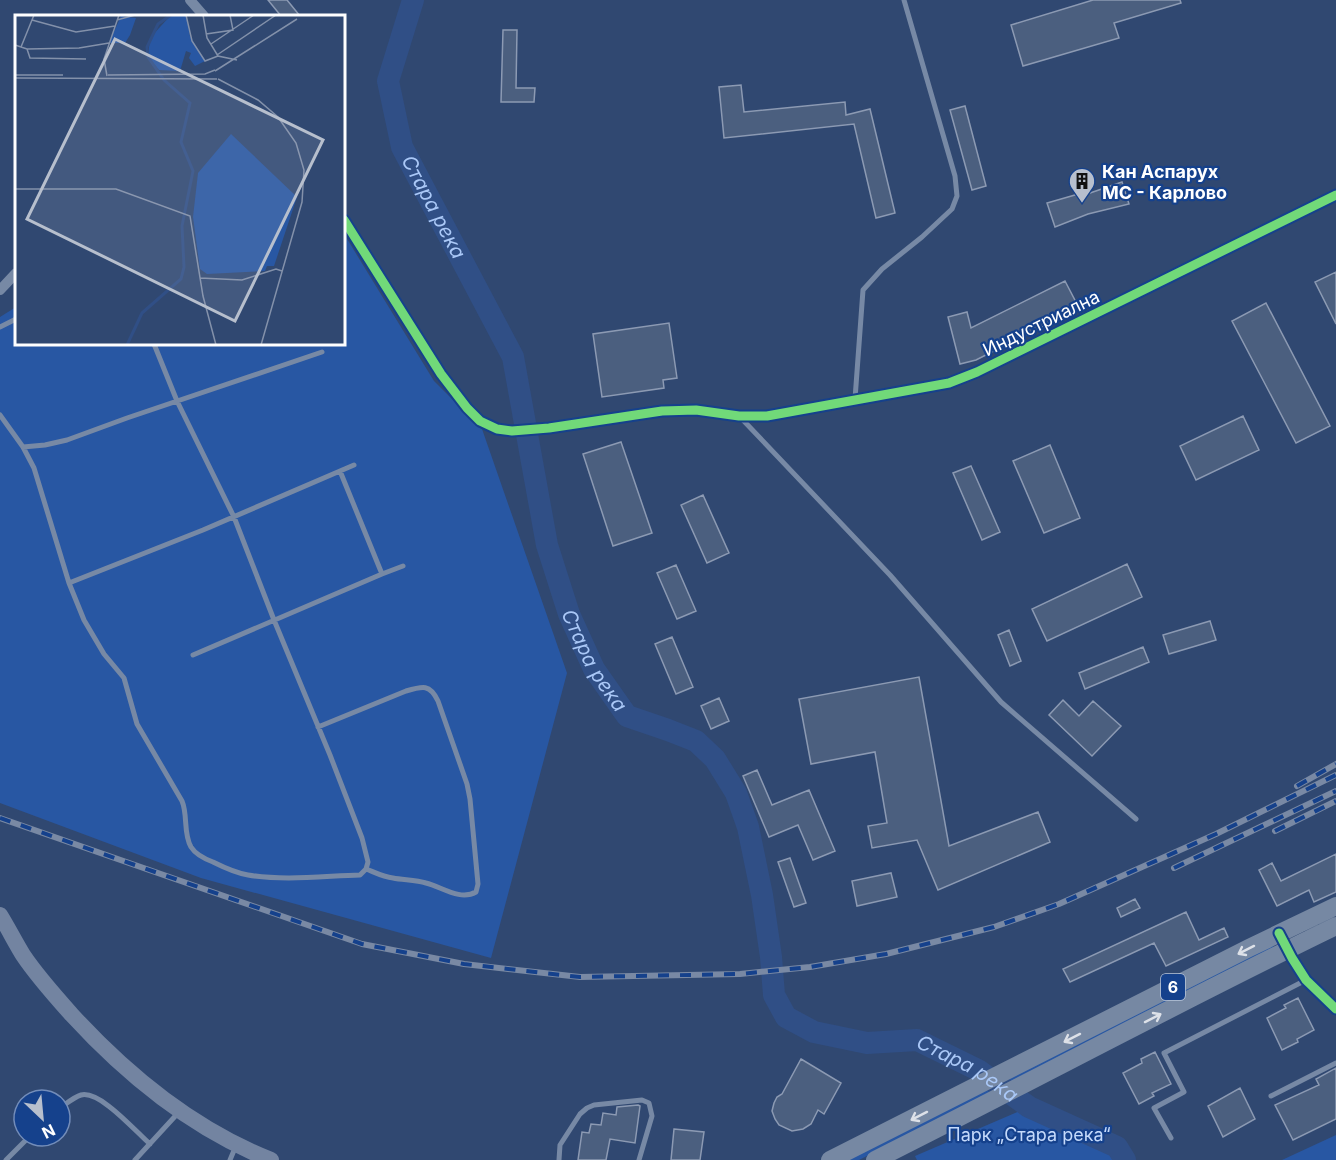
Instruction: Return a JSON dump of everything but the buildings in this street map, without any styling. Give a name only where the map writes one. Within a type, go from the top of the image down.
[{"type":"main road","name":"6","points":[[874,1160],[1027,1083],[1283,941],[1336,906]]},
{"type":"main road","points":[[0,915],[23,956],[54,996],[98,1044],[132,1075],[211,1131],[271,1160]]},
{"type":"main road","name":"6","points":[[830,1160],[1011,1069],[1283,941],[1336,926]]},
{"type":"street","points":[[190,0],[203,15]]},
{"type":"street","name":"Индустриална","points":[[345,222],[441,374],[467,408],[480,421],[498,429],[512,431],[549,428],[662,411],[696,410],[740,416],[767,416],[950,384],[1336,195]]},
{"type":"street","points":[[0,290],[15,274]]},
{"type":"street","points":[[1283,941],[1306,980],[1336,1009]]},
{"type":"lane","points":[[855,399],[863,290],[882,269],[952,209],[957,196],[955,176],[904,0]]},
{"type":"lane","points":[[0,327],[15,320]]},
{"type":"lane","points":[[0,416],[23,447],[34,468],[69,584],[84,620],[104,654],[124,678],[137,724],[184,807],[189,842],[196,852],[203,858],[231,871],[247,875],[272,878],[360,874],[366,869],[368,862],[362,838],[234,517],[177,401],[154,345]]},
{"type":"lane","points":[[23,447],[67,440],[322,352]]},
{"type":"lane","points":[[740,416],[890,575],[1001,702],[1136,819]]},
{"type":"lane","points":[[69,584],[354,465]]},
{"type":"lane","points":[[340,471],[382,574]]},
{"type":"lane","points":[[193,655],[403,566]]},
{"type":"lane","points":[[318,727],[406,691],[420,687],[427,688],[434,692],[438,701],[461,768],[470,799],[478,884],[476,892],[470,896],[459,894],[442,890],[425,882],[389,878],[366,869]]},
{"type":"lane","points":[[1171,1138],[1154,1108],[1184,1092],[1164,1053],[1306,980]]},
{"type":"lane","points":[[1271,1096],[1336,1063]]},
{"type":"lane","points":[[72,1101],[81,1095],[93,1095],[108,1105],[150,1144]]},
{"type":"lane","points":[[559,1160],[560,1145],[580,1114],[587,1108],[594,1105],[642,1100],[649,1103],[652,1116],[639,1160]]},
{"type":"lane","points":[[135,1160],[180,1111]]},
{"type":"lane","points":[[230,1160],[236,1143]]},
{"type":"lane","points":[[6,1160],[18,1148]]},
{"type":"green space","points":[[345,236],[434,381],[482,429],[567,673],[491,958],[201,878],[0,803],[0,317],[15,308],[15,345],[345,345]]},
{"type":"green space","points":[[1272,944],[1275,949],[859,1160],[844,1160]]},
{"type":"green space","name":"Парк „Стара река“","points":[[1029,1107],[1117,1147],[1125,1160],[917,1160],[915,1156]]},
{"type":"green space","points":[[1336,1135],[1336,1160],[1282,1160]]},
{"type":"waterway","name":"Стара река","points":[[413,0],[388,81],[402,147],[513,357],[547,545],[569,614],[594,669],[627,716],[696,741],[715,759],[736,793],[748,827],[762,895],[774,995],[786,1017],[814,1032],[867,1043],[917,1040],[978,1070],[1029,1107],[1117,1147],[1125,1160]]},
{"type":"railway","points":[[1297,786],[1336,764]]},
{"type":"railway","points":[[0,818],[362,944],[464,964],[580,977],[740,974],[810,967],[886,954],[994,927],[1059,904],[1216,834],[1336,775]]},
{"type":"railway","points":[[1174,868],[1336,791]]},
{"type":"railway","points":[[1275,831],[1336,801]]},
{"type":"cycle path","points":[[345,222],[441,374],[467,408],[480,421],[497,429],[512,431],[549,428],[662,411],[696,410],[739,416],[767,416],[949,383],[977,372],[1336,195]]},
{"type":"cycle path","points":[[1279,933],[1306,980],[1336,1009]]},
{"type":"place","name":"Кан Аспарух МС - Карлово","points":[[1082,204]]}]
